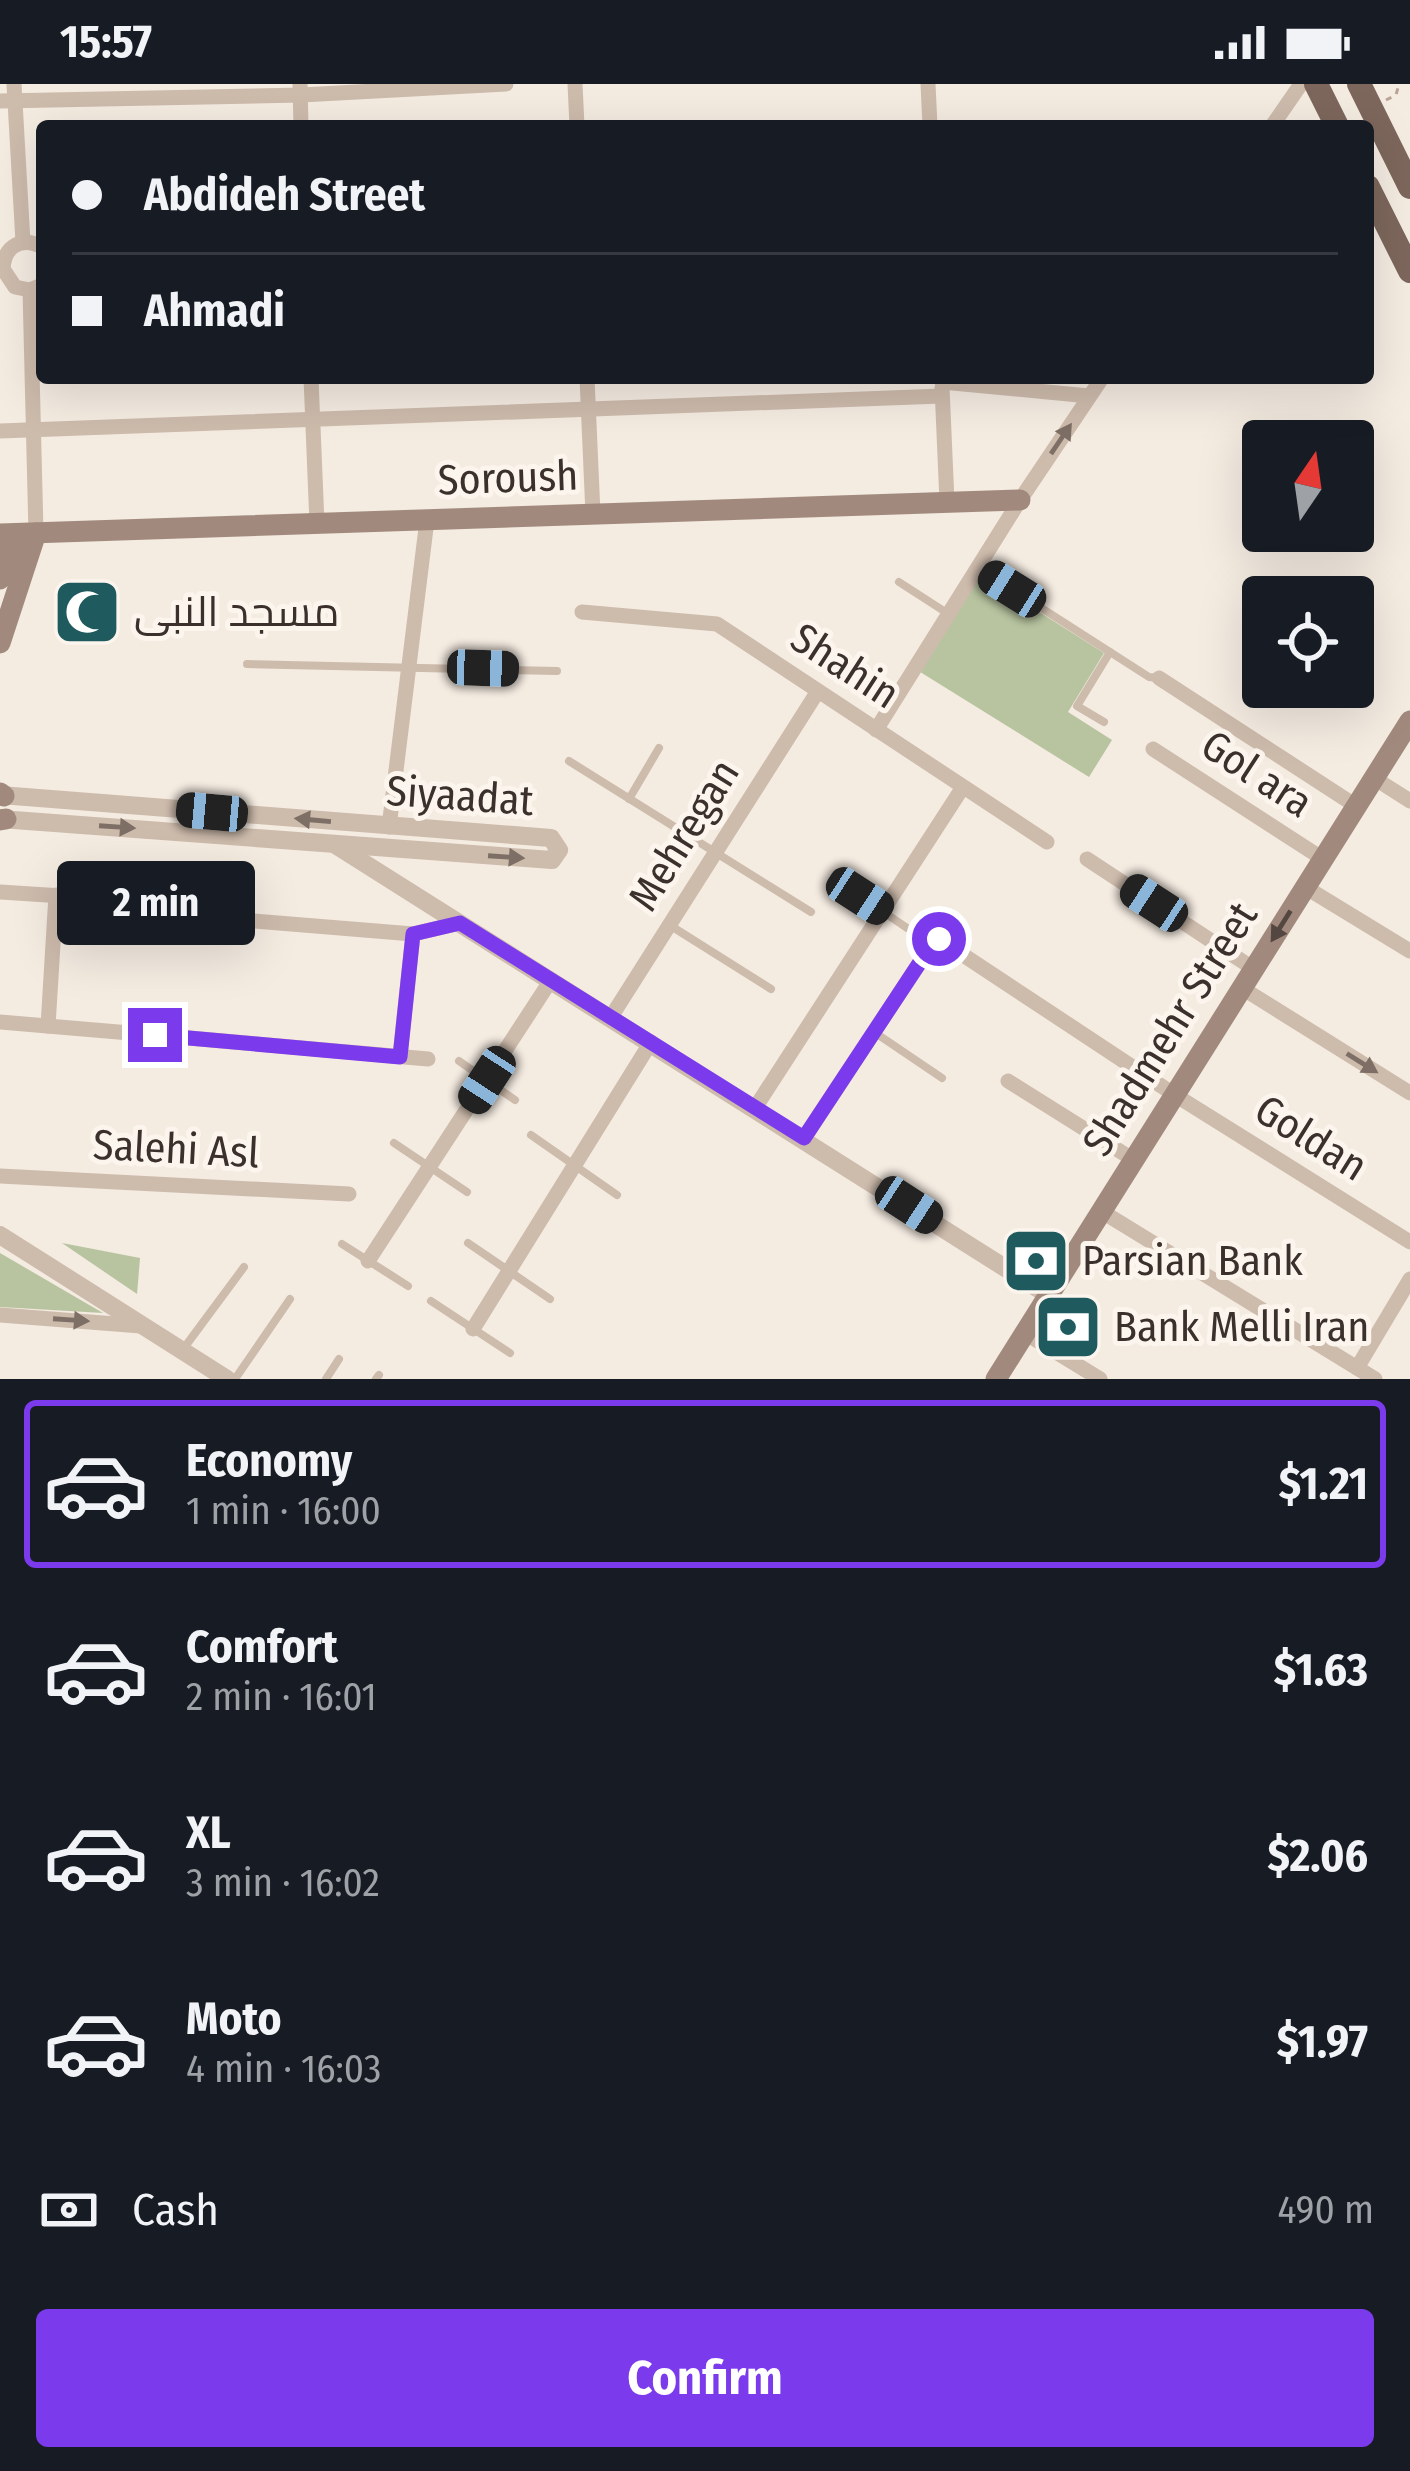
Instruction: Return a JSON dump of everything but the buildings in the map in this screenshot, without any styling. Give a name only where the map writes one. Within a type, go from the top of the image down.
[{"type":"main road","points":[[1316,84],[1334,120]]},
{"type":"main road","points":[[1360,84],[1410,187]]},
{"type":"main road","points":[[1374,200],[1410,271]]},
{"type":"main road","name":"Soroush","points":[[17,534],[1020,500]]},
{"type":"main road","points":[[0,578],[17,534]]},
{"type":"main road","points":[[0,643],[17,534]]},
{"type":"main road","name":"Shadmehr Street","points":[[996,1379],[1410,721]]},
{"type":"street","points":[[23,242],[10,95],[506,84]]},
{"type":"street","points":[[575,84],[577,120]]},
{"type":"street","points":[[928,84],[930,120]]},
{"type":"street","points":[[1276,120],[1301,84]]},
{"type":"street","points":[[300,90],[302,120]]},
{"type":"street","points":[[17,534],[33,429],[36,288],[15,287],[1,269],[5,254],[23,242],[36,245]]},
{"type":"street","points":[[311,384],[316,524]]},
{"type":"street","points":[[587,384],[593,514]]},
{"type":"street","points":[[876,730],[1098,384]]},
{"type":"street","points":[[0,430],[589,409],[942,385],[1089,396]]},
{"type":"street","points":[[942,385],[947,502]]},
{"type":"street","points":[[389,826],[427,520]]},
{"type":"street","name":"Shahin","points":[[582,612],[717,624],[1047,842]]},
{"type":"street","points":[[1154,678],[1356,806]]},
{"type":"street","name":"Mehregan","points":[[611,1018],[818,691]]},
{"type":"street","name":"Gol ara","points":[[1153,749],[1323,859]]},
{"type":"street","points":[[1374,778],[1410,801]]},
{"type":"street","points":[[755,1108],[962,787]]},
{"type":"street","name":"Siyaadat","points":[[1,795],[551,838],[559,850],[551,860],[362,853],[334,843],[8,820]]},
{"type":"street","points":[[8,820],[31,797]]},
{"type":"street","points":[[362,853],[460,923],[1048,1295]]},
{"type":"street","points":[[1088,859],[1410,1093]]},
{"type":"street","points":[[1305,887],[1410,951]]},
{"type":"street","points":[[0,892],[140,901]]},
{"type":"street","points":[[48,1026],[56,896]]},
{"type":"street","points":[[158,913],[413,934],[460,923]]},
{"type":"street","points":[[400,1057],[413,934]]},
{"type":"street","name":"Goldan","points":[[874,1032],[936,939],[1410,1242]]},
{"type":"street","points":[[368,1261],[551,980]]},
{"type":"street","points":[[0,1022],[130,1033]]},
{"type":"street","points":[[804,1138],[874,1032]]},
{"type":"street","points":[[155,1035],[428,1059]]},
{"type":"street","points":[[473,1329],[651,1042]]},
{"type":"street","points":[[1008,1081],[1134,1160]]},
{"type":"street","name":"Salehi Asl","points":[[0,1176],[349,1194]]},
{"type":"street","points":[[1101,1211],[1375,1379]]},
{"type":"street","points":[[0,1235],[231,1379]]},
{"type":"street","points":[[1357,1368],[1410,1279]]},
{"type":"street","points":[[0,1315],[143,1326]]},
{"type":"street","points":[[1024,1333],[1100,1379]]},
{"type":"lane","points":[[977,567],[1154,678]]},
{"type":"lane","points":[[899,582],[949,614]]},
{"type":"lane","points":[[1104,722],[1077,706],[1110,652]]},
{"type":"lane","points":[[247,664],[557,671]]},
{"type":"lane","points":[[628,799],[659,748]]},
{"type":"lane","points":[[568,761],[811,912]]},
{"type":"lane","points":[[860,896],[907,928]]},
{"type":"lane","points":[[670,925],[771,989]]},
{"type":"lane","points":[[874,1032],[942,1078]]},
{"type":"lane","points":[[459,1061],[515,1100]]},
{"type":"lane","points":[[531,1135],[617,1195]]},
{"type":"lane","points":[[394,1142],[467,1192]]},
{"type":"lane","points":[[468,1243],[550,1299]]},
{"type":"lane","points":[[342,1244],[408,1286]]},
{"type":"lane","points":[[182,1351],[244,1267]]},
{"type":"lane","points":[[231,1379],[290,1299]]},
{"type":"lane","points":[[431,1301],[510,1353]]},
{"type":"lane","points":[[326,1379],[339,1359]]},
{"type":"path","points":[[1385,100],[1396,95],[1399,84]]},
{"type":"green space","points":[[981,575],[1104,653],[1068,712],[1112,740],[1089,777],[917,670]]},
{"type":"green space","points":[[62,1243],[140,1258],[137,1294]]},
{"type":"green space","points":[[0,1253],[103,1313],[0,1307]]},
{"type":"place","name":"مسجد النبی","points":[[87,612]]},
{"type":"place","name":"Parsian Bank","points":[[1036,1261]]},
{"type":"place","name":"Bank Melli Iran","points":[[1068,1327]]},
{"type":"route","points":[[155,1035],[400,1057],[413,934],[460,923],[804,1138],[939,939]]}]
